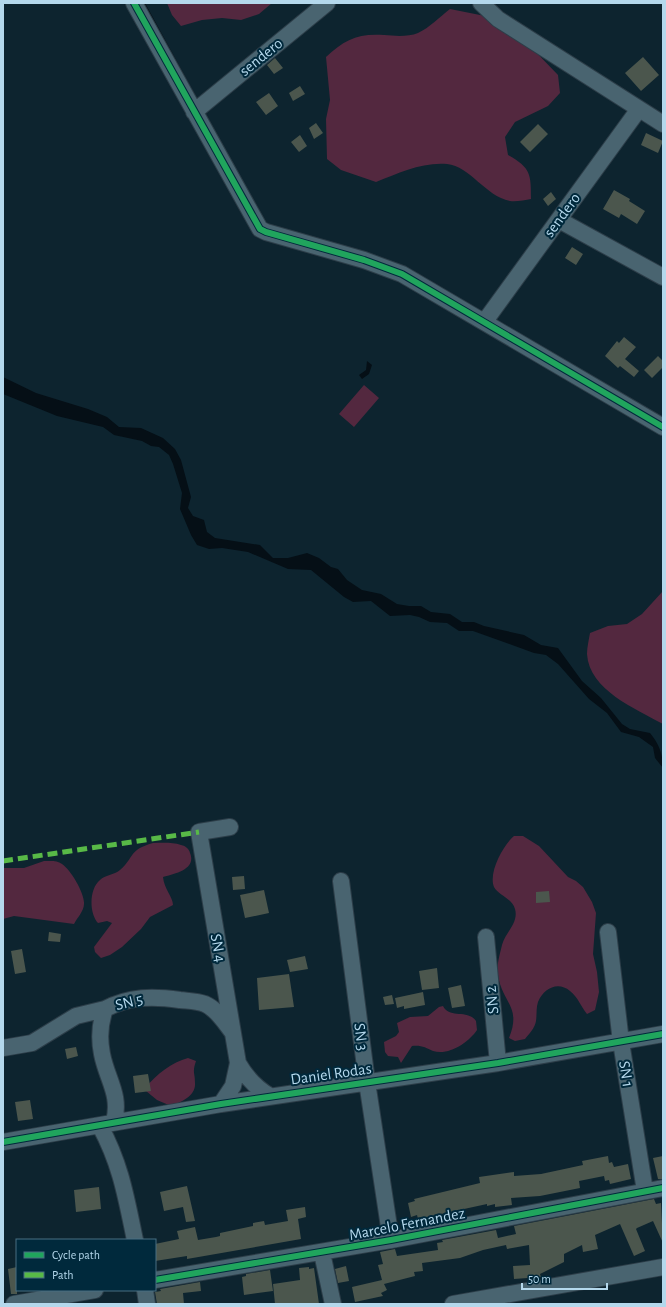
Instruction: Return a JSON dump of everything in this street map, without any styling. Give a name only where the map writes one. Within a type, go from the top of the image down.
[{"type":"street","points":[[134,3],[260,228],[266,232],[364,260],[402,274],[485,321],[663,427]]},
{"type":"street","name":"sendero","points":[[194,112],[327,3]]},
{"type":"street","points":[[482,3],[498,18],[663,124]]},
{"type":"street","name":"sendero","points":[[485,321],[639,109]]},
{"type":"street","points":[[559,220],[663,277]]},
{"type":"street","name":"SN 4","points":[[221,1104],[233,1086],[238,1063],[198,832],[230,827]]},
{"type":"street","name":"SN 3","points":[[341,881],[367,1082],[391,1240]]},
{"type":"street","name":"SN 1","points":[[608,932],[621,1042],[646,1191]]},
{"type":"street","name":"SN 2","points":[[486,937],[498,1063]]},
{"type":"street","name":"SN 5","points":[[107,1124],[117,1109],[100,1044],[101,1020],[105,1009],[118,1002],[146,997],[195,1002],[205,1004],[214,1010],[233,1033]]},
{"type":"street","points":[[3,1048],[32,1043],[76,1016],[105,1009]]},
{"type":"street","name":"Daniel Rodas","points":[[3,1142],[221,1104],[498,1063],[663,1034]]},
{"type":"street","name":"SN 4","points":[[238,1063],[259,1090],[270,1096]]},
{"type":"street","points":[[107,1124],[111,1147],[120,1169],[135,1239]]},
{"type":"street","name":"Marcelo Fernandez","points":[[156,1280],[322,1253],[663,1188]]},
{"type":"street","points":[[322,1253],[333,1304]]},
{"type":"street","points":[[454,1304],[663,1267]]},
{"type":"street","points":[[14,1304],[89,1291]]},
{"type":"street","points":[[145,1291],[147,1304]]},
{"type":"shaded area","points":[[143,3],[145,3],[198,100],[196,100]]},
{"type":"shaded area","points":[[167,3],[272,3],[259,14],[241,20],[222,18],[202,20],[181,26],[172,15]]},
{"type":"shaded area","points":[[450,9],[490,17],[530,46],[558,75],[560,93],[548,106],[515,122],[505,137],[508,155],[521,164],[528,172],[531,183],[531,199],[510,201],[501,198],[485,188],[463,170],[447,164],[420,166],[376,182],[341,170],[327,159],[326,119],[330,100],[326,57],[345,42],[366,35],[406,36],[418,33],[431,25]]},
{"type":"shaded area","points":[[367,361],[372,365],[369,374],[362,379],[359,375],[366,370]]},
{"type":"shaded area","points":[[3,377],[36,393],[88,409],[107,417],[119,427],[141,428],[163,438],[175,449],[181,460],[191,497],[188,508],[193,516],[204,520],[207,532],[215,538],[260,545],[273,558],[288,558],[307,553],[319,558],[331,567],[338,569],[347,580],[362,590],[381,594],[397,604],[421,606],[431,612],[450,614],[462,622],[474,622],[484,626],[524,635],[541,645],[558,648],[582,681],[601,698],[622,724],[630,729],[650,733],[660,749],[663,768],[655,758],[653,747],[639,737],[621,732],[607,713],[589,699],[558,664],[546,655],[534,653],[473,631],[459,631],[447,623],[430,622],[410,615],[390,616],[371,601],[353,602],[344,597],[311,570],[288,569],[248,552],[222,548],[209,549],[197,545],[180,509],[182,493],[169,455],[159,447],[151,446],[142,441],[114,435],[103,427],[57,416],[3,394]]},
{"type":"shaded area","points":[[364,385],[379,398],[354,427],[339,414]]},
{"type":"shaded area","points":[[663,591],[663,724],[628,705],[605,688],[596,678],[590,667],[587,654],[590,633],[608,626],[627,624],[642,614]]},
{"type":"shaded area","points":[[514,836],[523,836],[539,846],[568,877],[583,887],[592,902],[596,913],[593,954],[599,992],[595,1010],[587,1014],[570,991],[556,986],[548,990],[538,1002],[536,1021],[533,1028],[525,1039],[515,1041],[509,1038],[513,1019],[512,1011],[500,984],[498,975],[498,960],[502,945],[516,914],[511,902],[496,890],[493,881],[493,874],[498,859],[506,845]]},
{"type":"shaded area","points":[[153,843],[183,845],[190,853],[190,864],[187,867],[178,873],[163,877],[173,905],[150,917],[141,929],[122,947],[110,955],[101,958],[95,952],[94,947],[112,923],[107,921],[98,923],[95,919],[92,907],[92,895],[96,884],[102,878],[120,870],[139,848]]},
{"type":"shaded area","points":[[44,861],[56,861],[62,864],[77,882],[84,900],[84,907],[74,924],[14,916],[3,919],[3,868],[24,868]]},
{"type":"shaded area","points":[[443,1006],[450,1012],[473,1017],[476,1021],[477,1030],[469,1039],[458,1047],[446,1052],[433,1051],[421,1046],[412,1046],[401,1063],[398,1057],[388,1056],[385,1052],[384,1042],[396,1036],[399,1032],[397,1023],[410,1017],[428,1016],[439,1007]]},
{"type":"shaded area","points":[[188,1058],[196,1061],[194,1070],[195,1088],[187,1098],[171,1106],[157,1100],[146,1091],[146,1087],[159,1074],[170,1066]]},
{"type":"building","points":[[643,57],[659,75],[641,91],[625,73]]},
{"type":"building","points":[[275,58],[283,68],[274,74],[267,65]]},
{"type":"building","points":[[300,86],[305,94],[293,101],[289,93]]},
{"type":"building","points":[[269,93],[278,106],[266,115],[256,102]]},
{"type":"building","points":[[316,123],[323,133],[314,139],[309,128]]},
{"type":"building","points":[[538,124],[548,134],[530,152],[520,142]]},
{"type":"building","points":[[646,133],[663,141],[658,153],[641,145]]},
{"type":"building","points":[[300,135],[307,146],[299,152],[291,142]]},
{"type":"building","points":[[614,190],[630,199],[629,201],[645,211],[637,224],[621,214],[619,218],[603,209]]},
{"type":"building","points":[[551,192],[556,199],[548,206],[543,199]]},
{"type":"building","points":[[572,247],[583,254],[576,265],[565,258]]},
{"type":"building","points":[[624,337],[636,347],[625,359],[639,371],[634,377],[620,366],[618,368],[605,356],[617,341],[619,343]]},
{"type":"building","points":[[658,356],[663,361],[663,367],[652,378],[644,370]]},
{"type":"building","points":[[244,876],[245,889],[233,890],[232,877]]},
{"type":"building","points":[[264,890],[269,913],[245,918],[240,895]]},
{"type":"building","points":[[549,891],[550,902],[536,903],[536,892]]},
{"type":"building","points":[[49,932],[61,934],[60,942],[48,941]]},
{"type":"building","points":[[22,949],[26,972],[15,974],[11,951]]},
{"type":"building","points":[[305,956],[308,969],[290,972],[287,960]]},
{"type":"building","points":[[437,968],[439,988],[422,990],[419,971]]},
{"type":"building","points":[[289,974],[294,1007],[259,1010],[257,978]]},
{"type":"building","points":[[461,985],[465,1006],[452,1008],[448,988]]},
{"type":"building","points":[[423,992],[425,1005],[404,1009],[404,1006],[397,1008],[395,998]]},
{"type":"building","points":[[392,995],[394,1004],[385,1005],[383,997]]},
{"type":"building","points":[[76,1047],[78,1056],[67,1059],[65,1049]]},
{"type":"building","points":[[148,1074],[151,1091],[135,1093],[133,1076]]},
{"type":"building","points":[[30,1100],[33,1119],[18,1121],[15,1102]]},
{"type":"building","points":[[608,1156],[609,1163],[612,1162],[614,1167],[628,1164],[631,1179],[610,1184],[609,1180],[605,1181],[604,1176],[579,1181],[580,1188],[540,1196],[511,1198],[512,1205],[495,1207],[495,1204],[487,1206],[487,1204],[418,1219],[417,1215],[411,1217],[408,1203],[415,1201],[414,1199],[480,1183],[479,1177],[514,1172],[514,1176],[541,1174],[583,1165],[582,1161]]},
{"type":"building","points":[[663,1156],[663,1179],[658,1179],[653,1158]]},
{"type":"building","points":[[187,1186],[195,1221],[186,1222],[183,1207],[164,1211],[160,1192]]},
{"type":"building","points":[[99,1187],[101,1209],[76,1212],[74,1190]]},
{"type":"building","points":[[654,1199],[656,1204],[661,1203],[663,1243],[653,1221],[637,1228],[636,1229],[645,1251],[634,1256],[620,1224],[595,1235],[598,1249],[583,1252],[582,1245],[564,1254],[564,1262],[540,1274],[541,1277],[514,1279],[513,1266],[530,1265],[529,1245],[507,1249],[506,1245],[483,1250],[460,1258],[422,1263],[423,1271],[414,1272],[415,1276],[384,1284],[387,1290],[381,1293],[383,1296],[355,1302],[352,1287],[382,1280],[378,1265],[383,1264],[380,1252],[395,1249],[397,1256],[438,1250],[437,1243],[443,1242],[442,1240],[496,1230],[498,1238],[516,1234],[514,1226]]},
{"type":"building","points":[[305,1207],[306,1217],[298,1219],[301,1239],[187,1259],[187,1256],[156,1261],[156,1244],[179,1239],[177,1231],[195,1227],[198,1240],[216,1237],[220,1236],[220,1233],[253,1226],[253,1223],[264,1221],[265,1225],[288,1221],[286,1210]]},
{"type":"building","points":[[346,1266],[349,1281],[338,1283],[335,1269]]},
{"type":"building","points":[[16,1267],[17,1294],[11,1294],[8,1269]]},
{"type":"building","points":[[309,1267],[309,1269],[314,1268],[319,1304],[275,1304],[273,1284],[300,1280],[299,1268]]},
{"type":"building","points":[[270,1270],[273,1291],[244,1295],[242,1277],[246,1276],[246,1274]]},
{"type":"building","points":[[200,1282],[201,1291],[183,1293],[184,1304],[157,1304],[155,1292],[161,1291],[160,1289]]},
{"type":"marked path","points":[[3,861],[199,832]]},
{"type":"cycle path","points":[[134,3],[260,229],[364,260],[402,274],[663,427]]},
{"type":"cycle path","points":[[3,1142],[221,1104],[498,1063],[663,1034]]},
{"type":"cycle path","points":[[156,1280],[391,1240],[663,1188]]}]
